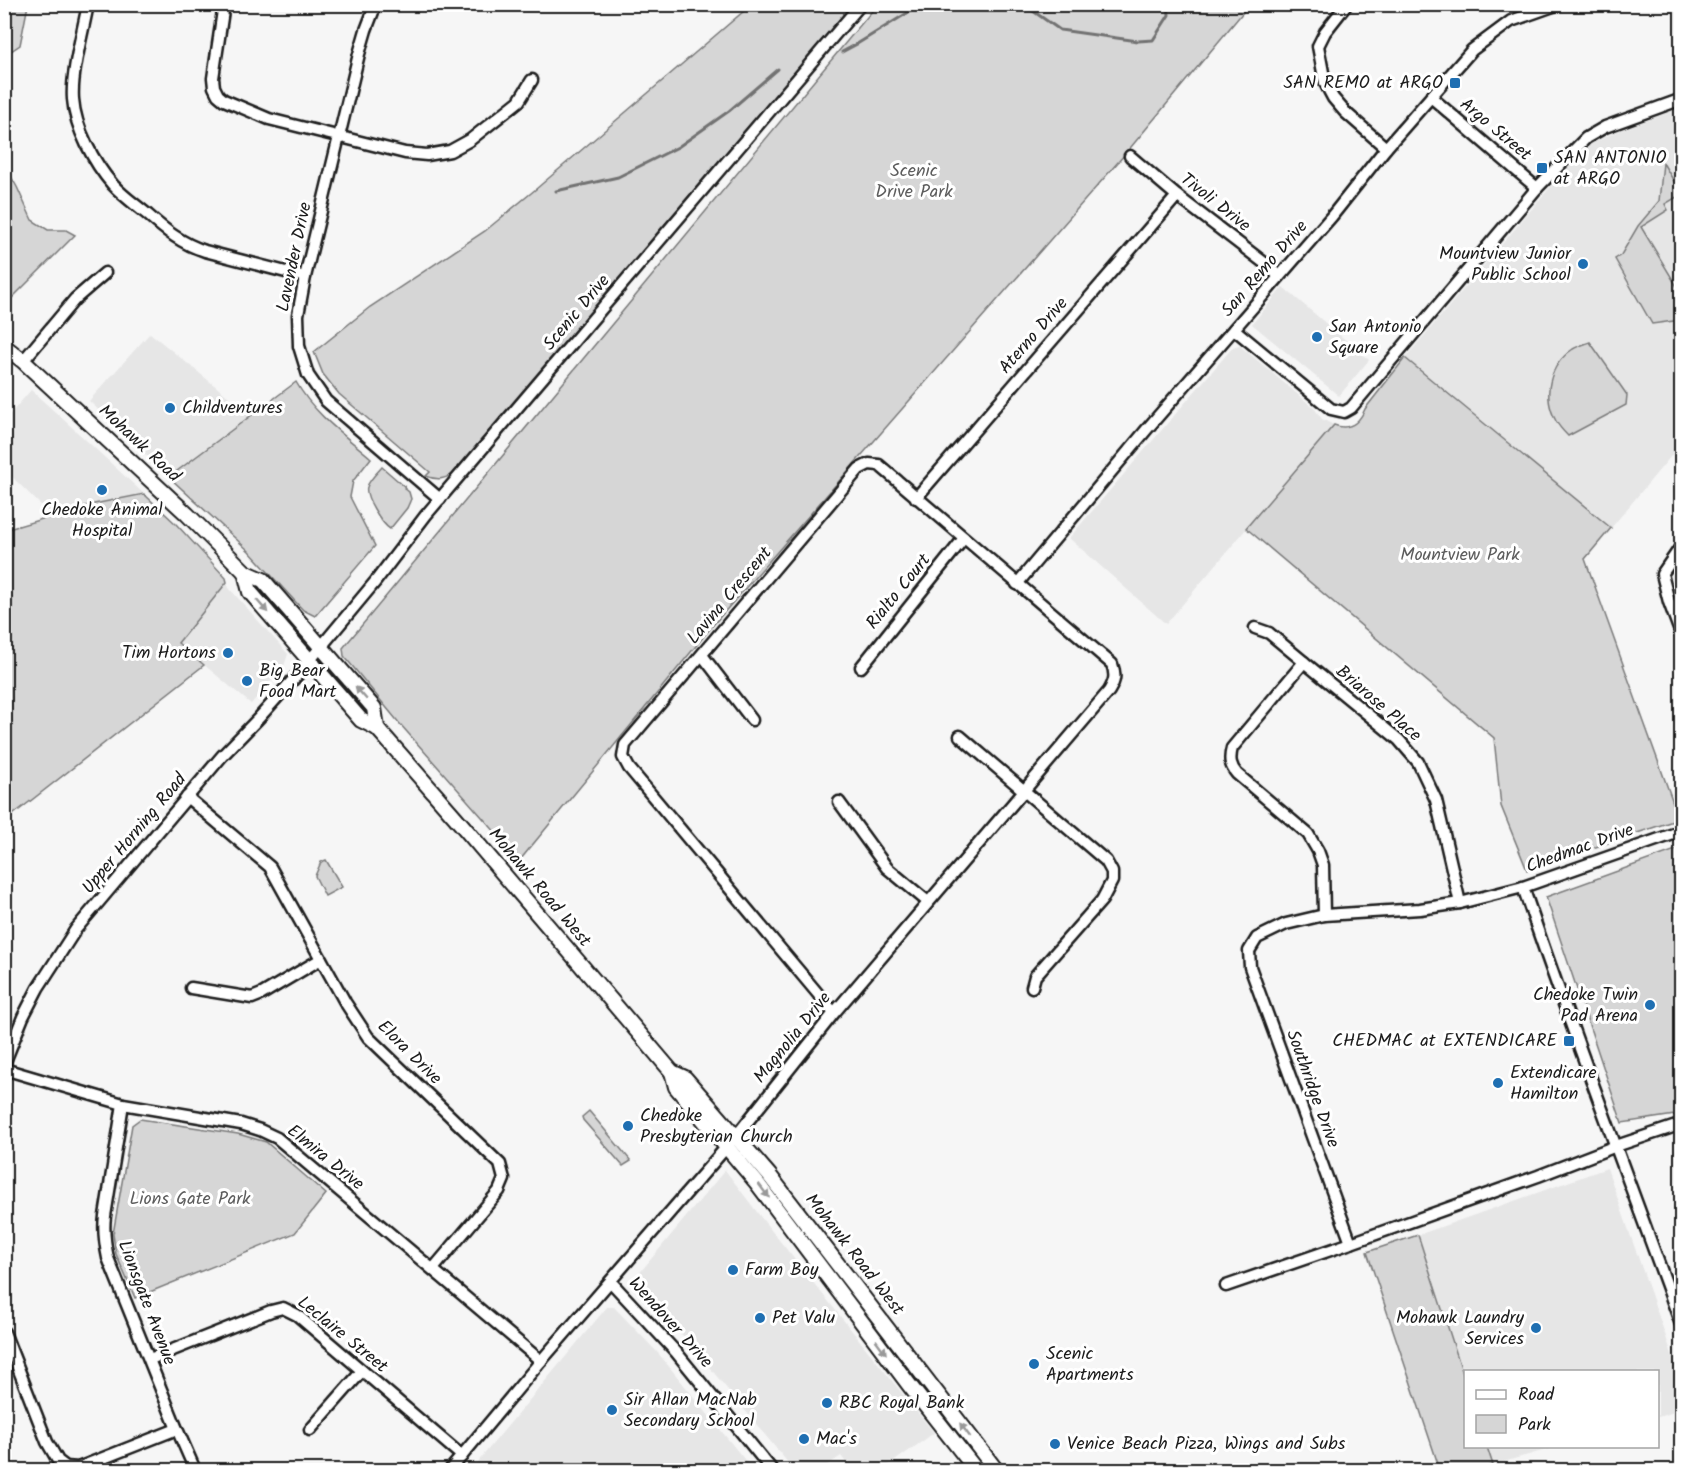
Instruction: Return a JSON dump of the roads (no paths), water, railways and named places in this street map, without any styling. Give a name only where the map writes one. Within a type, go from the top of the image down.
[{"type":"main road","name":"Mohawk Road","points":[[4,346],[164,492],[245,573],[263,580],[321,646]]},
{"type":"main road","name":"Mohawk Road","points":[[245,573],[250,592],[309,660]]},
{"type":"main road","name":"Mohawk Road West","points":[[321,646],[374,708],[377,728]]},
{"type":"main road","name":"Mohawk Road West","points":[[309,660],[361,720],[377,728],[462,825],[672,1072],[676,1087],[731,1141],[769,1174],[996,1470]]},
{"type":"main road","name":"Mohawk Road West","points":[[731,1141],[758,1183],[976,1470]]},
{"type":"main road","points":[[910,1386],[937,1393]]},
{"type":"street","points":[[88,4],[73,84],[74,112],[82,134],[114,185],[164,229],[190,246],[205,252],[305,277]]},
{"type":"street","points":[[224,4],[213,78],[213,87],[218,95],[230,104],[269,119],[339,137],[416,155],[440,154],[470,140],[519,101],[532,80]]},
{"type":"street","name":"Lavender Drive","points":[[376,4],[366,30],[305,277],[298,315],[298,340],[305,368],[314,386],[326,400],[440,499]]},
{"type":"street","name":"Scenic Drive","points":[[321,646],[375,582],[417,526],[861,4]]},
{"type":"street","points":[[1347,4],[1324,32],[1318,46],[1325,83],[1333,98],[1345,112],[1386,148]]},
{"type":"street","name":"San Remo Drive","points":[[1017,584],[1147,429],[1332,216],[1386,148],[1472,50],[1510,21],[1559,4]]},
{"type":"street","name":"Argo Street","points":[[1431,97],[1538,188]]},
{"type":"street","points":[[1234,329],[1332,409],[1344,412],[1351,408],[1538,188],[1586,138],[1605,127],[1682,99]]},
{"type":"street","name":"Tivoli Drive","points":[[1130,156],[1177,196],[1271,268],[1279,277]]},
{"type":"street","name":"Aterno Drive","points":[[916,498],[1177,196]]},
{"type":"street","points":[[23,361],[75,299],[105,273]]},
{"type":"street","name":"Lavina Crescent","points":[[834,1013],[629,768],[623,757],[625,745],[859,469],[869,464],[879,465],[1112,664],[1115,681]]},
{"type":"street","name":"Rialto Court","points":[[861,667],[964,538]]},
{"type":"street","points":[[1682,545],[1662,574],[1669,602],[1682,637]]},
{"type":"street","name":"Briarose Place","points":[[1255,628],[1269,633],[1399,740],[1418,762],[1436,800],[1460,903]]},
{"type":"street","name":"Upper Horning Road","points":[[4,1065],[30,1004],[53,963],[76,929],[222,756],[257,720],[321,646]]},
{"type":"street","points":[[702,655],[752,720]]},
{"type":"street","points":[[1304,662],[1232,748],[1230,756],[1232,768],[1237,774],[1308,834],[1323,865],[1324,915]]},
{"type":"street","name":"Magnolia Drive","points":[[450,1470],[731,1141],[834,1013],[1109,691],[1115,681]]},
{"type":"street","points":[[960,736],[1106,861],[1112,872],[1112,882],[1102,900],[1035,976],[1032,987]]},
{"type":"street","name":"Elora Drive","points":[[188,797],[270,867],[345,1002],[368,1037],[500,1164],[504,1179],[499,1191],[433,1269]]},
{"type":"street","points":[[839,802],[886,868],[928,902]]},
{"type":"street","name":"Chedmac Drive","points":[[1682,831],[1523,887],[1606,1122],[1682,1327]]},
{"type":"street","name":"Southridge Drive","points":[[1351,1243],[1250,967],[1250,951],[1257,938],[1286,924],[1324,915],[1420,909],[1460,903],[1523,887]]},
{"type":"street","points":[[191,988],[252,998],[321,959]]},
{"type":"street","name":"Elmira Drive","points":[[4,1069],[123,1104],[241,1124],[277,1138],[541,1361]]},
{"type":"street","name":"Lionsgate Avenue","points":[[123,1104],[103,1232],[108,1258],[195,1470]]},
{"type":"street","points":[[1226,1286],[1682,1124]]},
{"type":"street","name":"Wendover Drive","points":[[611,1282],[676,1352],[772,1470]]},
{"type":"street","name":"Leclaire Street","points":[[150,1359],[283,1308],[297,1315],[462,1456]]},
{"type":"street","points":[[4,1332],[47,1442],[58,1461],[66,1467],[78,1467],[177,1429]]},
{"type":"street","points":[[310,1430],[362,1371]]},
{"type":"waterway","points":[[842,52],[922,4]]},
{"type":"waterway","points":[[1023,4],[1060,30],[1138,41],[1153,40],[1169,15],[1168,4]]},
{"type":"waterway","points":[[556,191],[618,177],[678,147],[729,111],[778,69]]},
{"type":"waterway","points":[[4,252],[8,259],[4,283]]},
{"type":"place","name":"SAN REMO at ARGO","points":[[1455,83]]},
{"type":"place","name":"SAN ANTONIO at ARGO","points":[[1542,168]]},
{"type":"place","name":"Mountview Junior Public School","points":[[1583,264]]},
{"type":"place","name":"San Antonio Square","points":[[1317,337]]},
{"type":"place","name":"Childventures","points":[[170,408]]},
{"type":"place","name":"Chedoke Animal Hospital","points":[[102,490]]},
{"type":"place","name":"Tim Hortons","points":[[228,653]]},
{"type":"place","name":"Big Bear Food Mart","points":[[247,681]]},
{"type":"place","name":"Chedoke Twin Pad Arena","points":[[1650,1005]]},
{"type":"place","name":"CHEDMAC at EXTENDICARE","points":[[1569,1041]]},
{"type":"place","name":"Extendicare Hamilton","points":[[1498,1083]]},
{"type":"place","name":"Chedoke Presbyterian Church","points":[[628,1126]]},
{"type":"place","name":"Farm Boy","points":[[733,1270]]},
{"type":"place","name":"Pet Valu","points":[[760,1318]]},
{"type":"place","name":"Mohawk Laundry Services","points":[[1536,1328]]},
{"type":"place","name":"Scenic Apartments","points":[[1034,1364]]},
{"type":"place","name":"RBC Royal Bank","points":[[827,1403]]},
{"type":"place","name":"Sir Allan MacNab Secondary School","points":[[612,1410]]},
{"type":"place","name":"Mac's","points":[[804,1439]]},
{"type":"place","name":"Venice Beach Pizza, Wings and Subs","points":[[1055,1444]]},
{"type":"park label","name":"Scenic Drive Park","points":[[914,181]]},
{"type":"park label","name":"Mountview Park","points":[[1460,555]]},
{"type":"park label","name":"Lions Gate Park","points":[[190,1199]]}]
